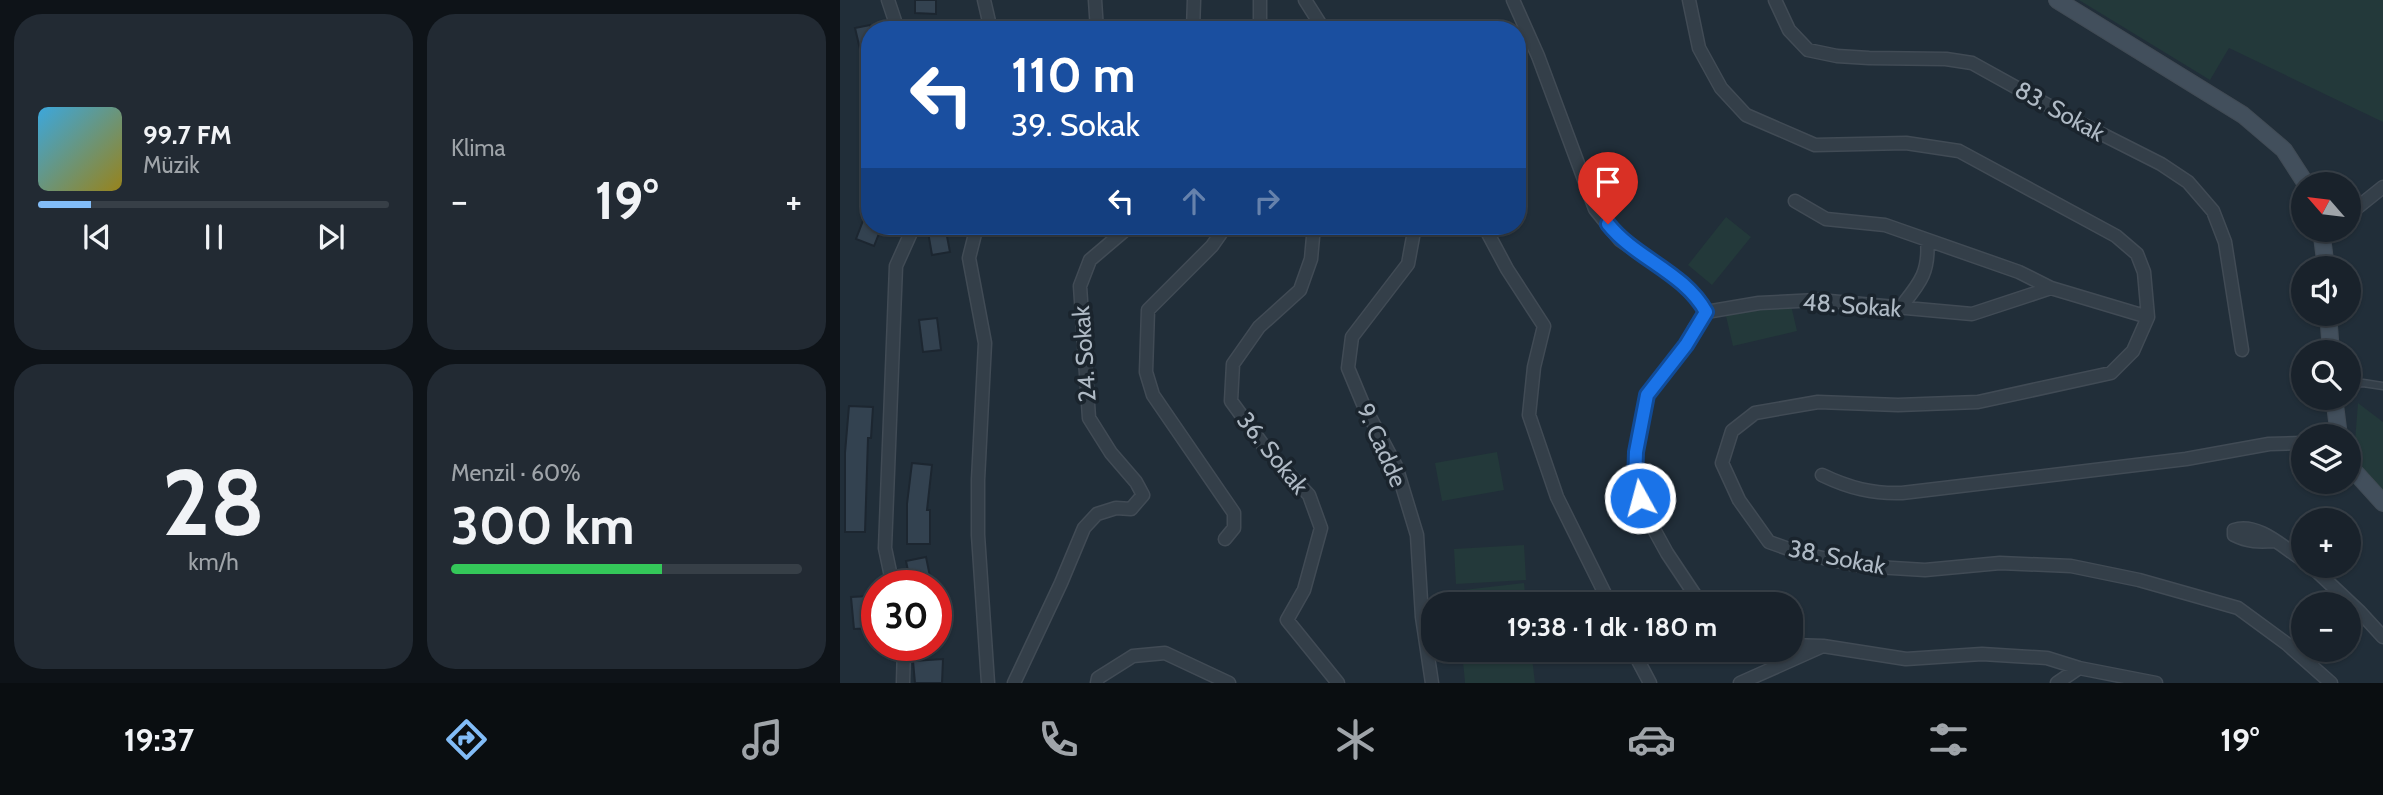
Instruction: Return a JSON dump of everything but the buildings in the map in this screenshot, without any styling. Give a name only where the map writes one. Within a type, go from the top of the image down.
[{"type":"main road","points":[[2057,0],[2243,115],[2284,150],[2298,172]]},
{"type":"main road","points":[[2361,479],[2383,503]]},
{"type":"street","points":[[888,0],[895,21]]},
{"type":"street","points":[[984,0],[989,21]]},
{"type":"street","points":[[1095,0],[1096,21]]},
{"type":"street","points":[[1193,21],[1194,0]]},
{"type":"street","points":[[1259,21],[1260,0]]},
{"type":"street","points":[[1305,0],[1318,21]]},
{"type":"street","points":[[1513,0],[1522,21]]},
{"type":"street","name":"38. Sokak","points":[[1689,0],[1699,48],[1721,89],[1746,115],[1815,145],[1906,143],[1959,151],[2116,236],[2137,254],[2144,272],[2148,317],[2133,351],[2112,373],[1978,402],[1898,405],[1818,402],[1755,413],[1732,431],[1722,463],[1739,500],[1769,542],[1800,554],[1860,566],[1925,570],[2000,563],[2071,566],[2139,580],[2238,608],[2287,644],[2331,683]]},
{"type":"street","name":"83. Sokak","points":[[1775,0],[1789,30],[1808,50],[1847,57],[1946,59],[1972,63],[2161,164],[2188,182],[2213,211],[2225,242],[2242,350]]},
{"type":"street","points":[[1526,29],[1595,209],[1620,240],[1684,284],[1699,299],[1706,312],[1686,345],[1647,395],[1636,452],[1635,482],[1645,513],[1667,554],[1693,592]]},
{"type":"street","points":[[2361,205],[2383,187]]},
{"type":"street","points":[[1795,201],[1826,219],[1885,225],[2019,272],[2051,288],[2148,317]]},
{"type":"street","points":[[889,570],[885,548],[896,266],[910,235]]},
{"type":"street","points":[[975,235],[969,258],[985,343],[978,535],[988,683]]},
{"type":"street","name":"24. Sokak","points":[[1014,683],[1084,528],[1097,514],[1116,508],[1130,509],[1143,495],[1089,418],[1080,286],[1090,260],[1119,235]]},
{"type":"street","points":[[1220,235],[1148,310],[1146,372],[1153,395],[1234,513],[1234,528],[1225,539]]},
{"type":"street","name":"36. Sokak","points":[[1313,235],[1311,259],[1300,290],[1259,327],[1233,364],[1231,401],[1266,449],[1309,495],[1321,528],[1304,590],[1286,620],[1338,683]]},
{"type":"street","name":"9. Cadde","points":[[1413,235],[1408,264],[1352,337],[1348,368],[1363,404],[1396,466],[1417,535],[1422,617],[1432,683]]},
{"type":"street","points":[[1489,235],[1544,326],[1534,367],[1529,415],[1557,497],[1604,592]]},
{"type":"street","points":[[1900,309],[1920,283],[1929,258],[1927,240]]},
{"type":"street","name":"48. Sokak","points":[[1706,312],[1759,303],[1818,300],[1972,314],[2051,288]]},
{"type":"street","points":[[1822,475],[1869,492],[1902,493],[2186,459],[2269,444],[2291,443]]},
{"type":"street","points":[[2274,541],[2291,552]]},
{"type":"street","points":[[2324,578],[2383,637]]},
{"type":"street","points":[[1803,645],[1906,659],[1982,654],[2047,658],[2079,668],[2156,683]]},
{"type":"street","points":[[1740,683],[1823,646]]},
{"type":"street","points":[[1097,683],[1098,678],[1133,656],[1165,653],[1228,683]]},
{"type":"street","points":[[903,683],[904,661]]},
{"type":"street","points":[[1639,662],[1650,683]]},
{"type":"street","points":[[2057,683],[2079,668]]},
{"type":"lane","points":[[2361,383],[2383,386]]},
{"type":"green space","points":[[2079,0],[2383,0],[2383,122],[2229,48],[2210,80]]},
{"type":"green space","points":[[1726,217],[1751,237],[1712,285],[1688,265]]},
{"type":"green space","points":[[1790,301],[1797,331],[1733,346],[1726,316]]},
{"type":"green space","points":[[2361,405],[2383,422],[2383,498],[2361,475],[2361,424],[2356,424],[2357,410],[2361,410]]},
{"type":"green space","points":[[1497,452],[1504,490],[1442,501],[1435,463]]},
{"type":"green space","points":[[1524,545],[1526,580],[1456,584],[1454,549]]},
{"type":"green space","points":[[1524,583],[1525,592],[1455,592]]},
{"type":"green space","points":[[1463,662],[1533,662],[1535,683],[1465,683]]},
{"type":"route","points":[[1608,224],[1620,240],[1684,284],[1699,299],[1706,312],[1686,345],[1647,395],[1636,452],[1635,482],[1640,498]]}]
